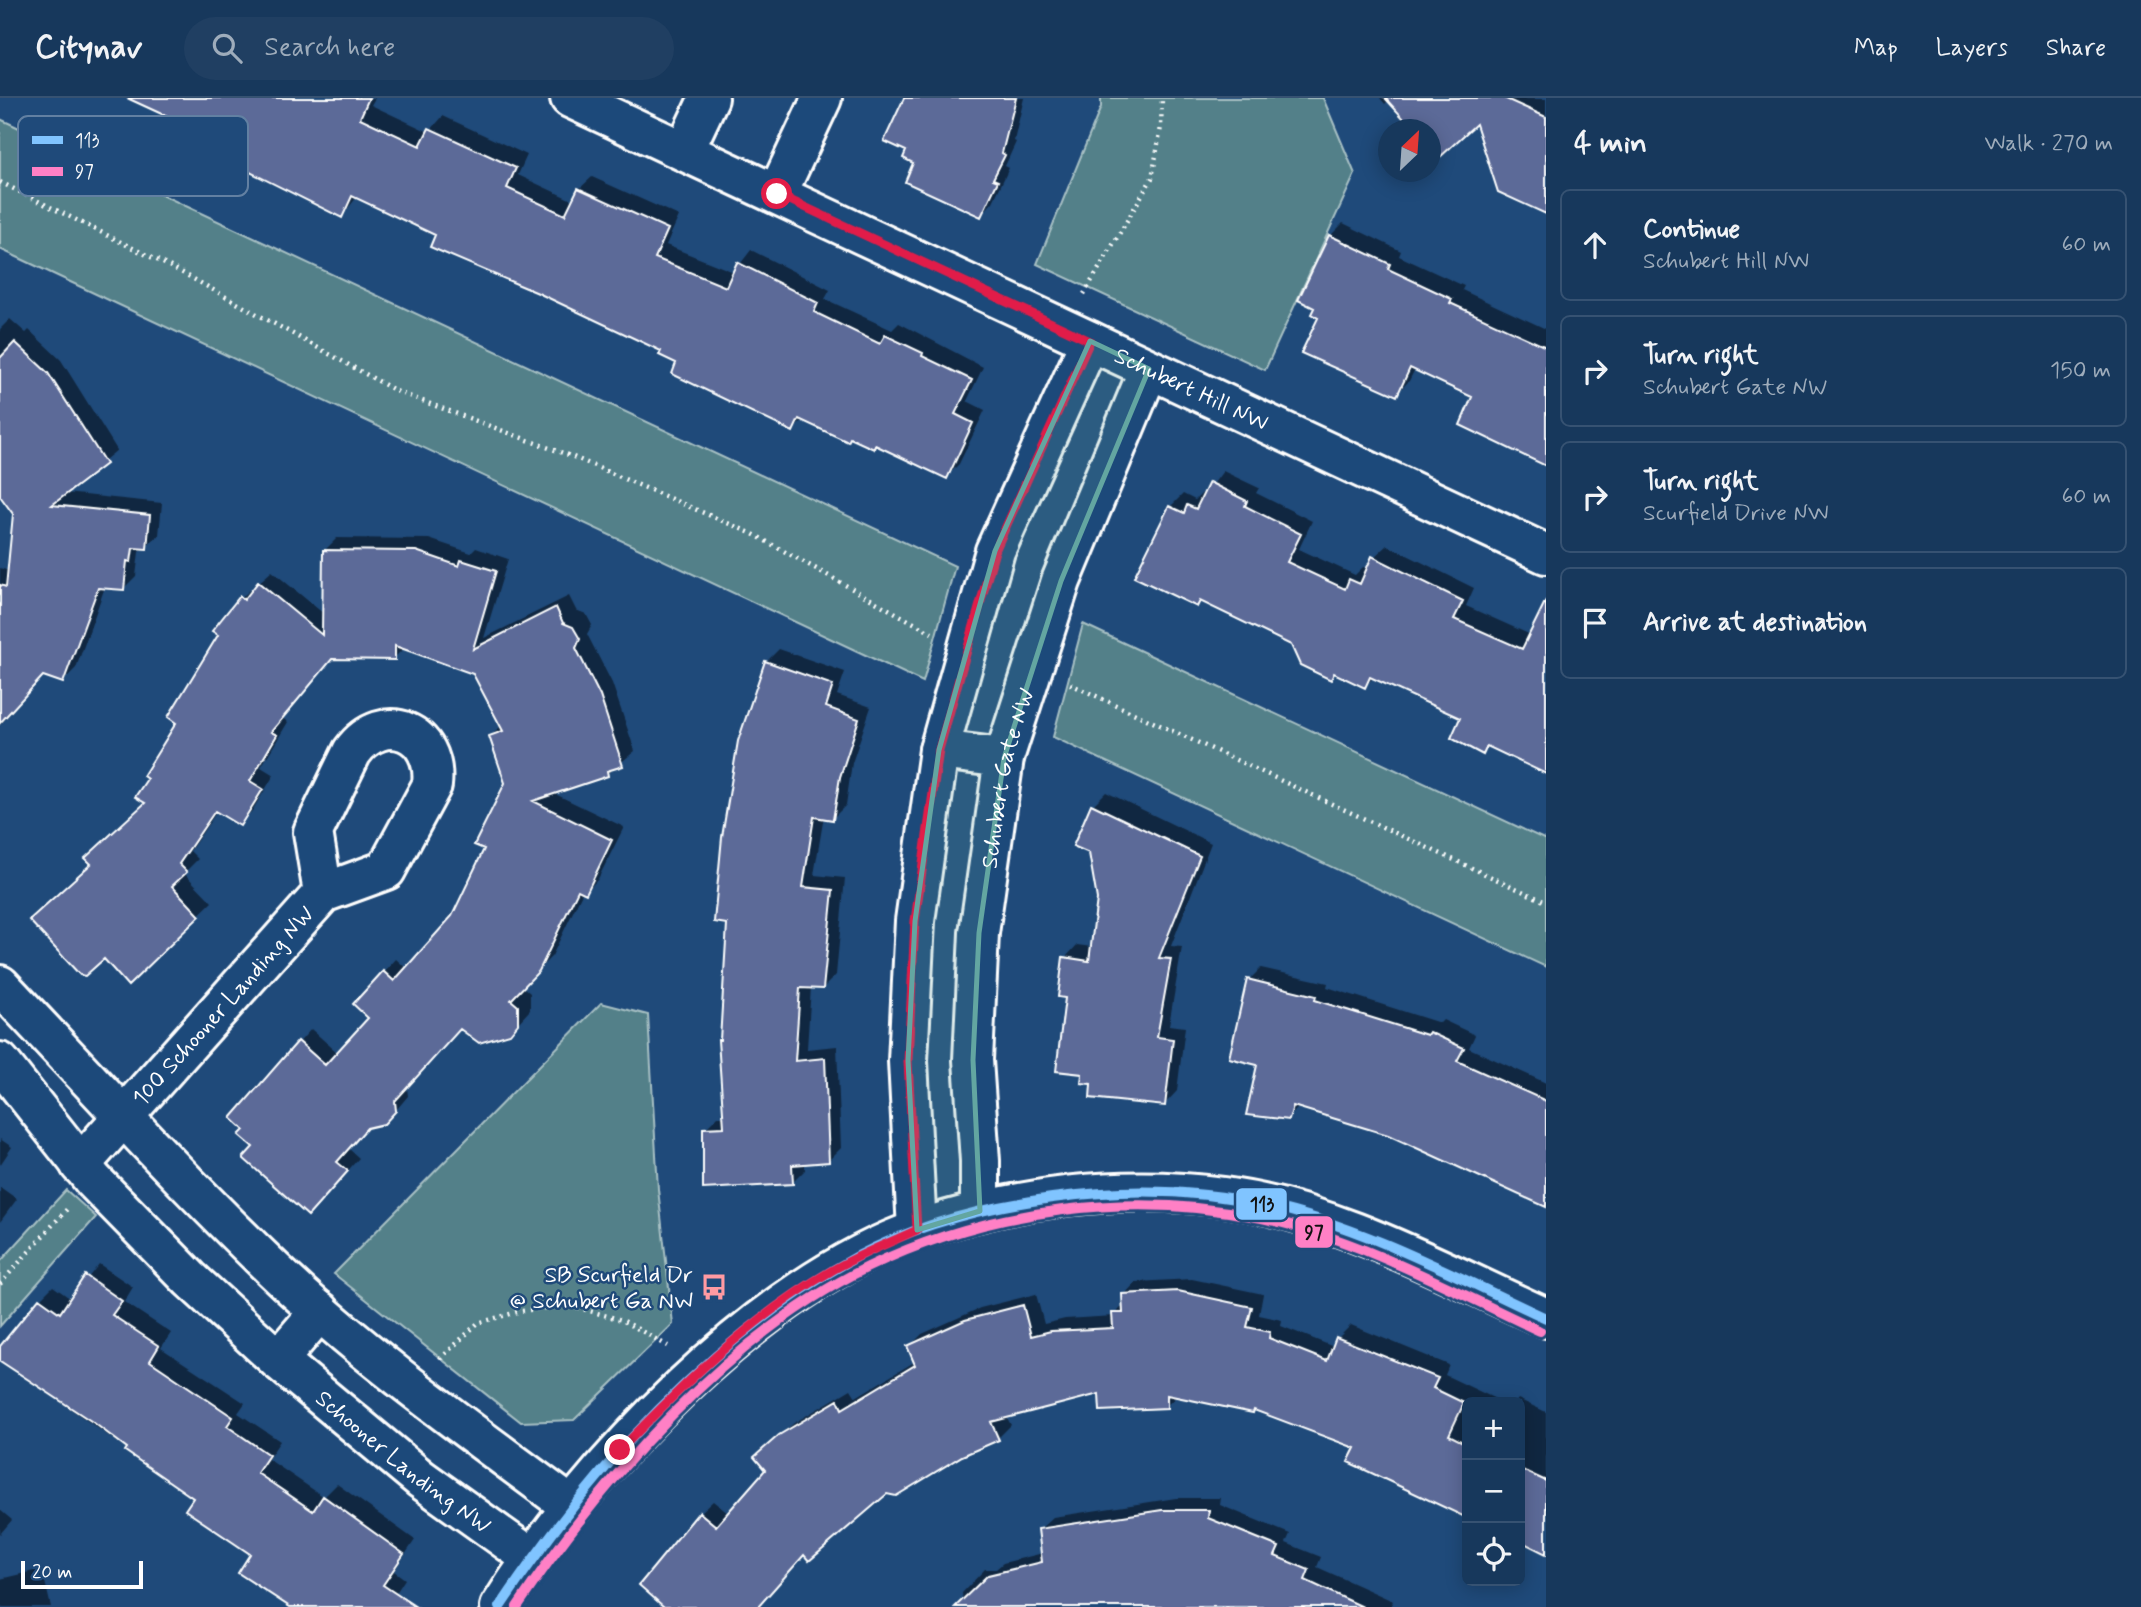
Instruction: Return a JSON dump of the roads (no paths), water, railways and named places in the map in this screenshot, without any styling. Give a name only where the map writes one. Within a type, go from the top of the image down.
[{"type":"street","name":"Schubert Hill NW","points":[[570,98],[1546,554]]},
{"type":"street","points":[[684,152],[709,98]]},
{"type":"street","points":[[777,194],[822,98]]},
{"type":"street","points":[[917,1230],[908,1061],[915,921],[939,750],[995,551],[1078,335]]},
{"type":"street","name":"Schubert Gate NW","points":[[980,1212],[980,1161],[972,1060],[978,946],[1004,758],[1060,581],[1149,369]]},
{"type":"street","points":[[939,750],[1004,758]]},
{"type":"street","name":"100 Schooner Landing NW","points":[[122,1117],[323,893]]},
{"type":"street","points":[[0,985],[122,1117],[274,1270],[413,1388],[572,1507]]},
{"type":"street","name":"Schooner Landing NW","points":[[0,1062],[86,1172],[190,1279],[278,1360],[421,1479],[533,1559]]},
{"type":"street","points":[[86,1172],[122,1117]]},
{"type":"street","points":[[500,1607],[572,1507],[620,1450],[700,1371],[777,1307],[832,1271],[917,1230],[980,1212],[1074,1193],[1169,1193],[1225,1197],[1301,1213],[1354,1232],[1546,1318]]},
{"type":"street","points":[[278,1360],[320,1311]]},
{"type":"place","name":"SB Scurfield Dr @ Schubert Ga NW","points":[[714,1287]]}]
